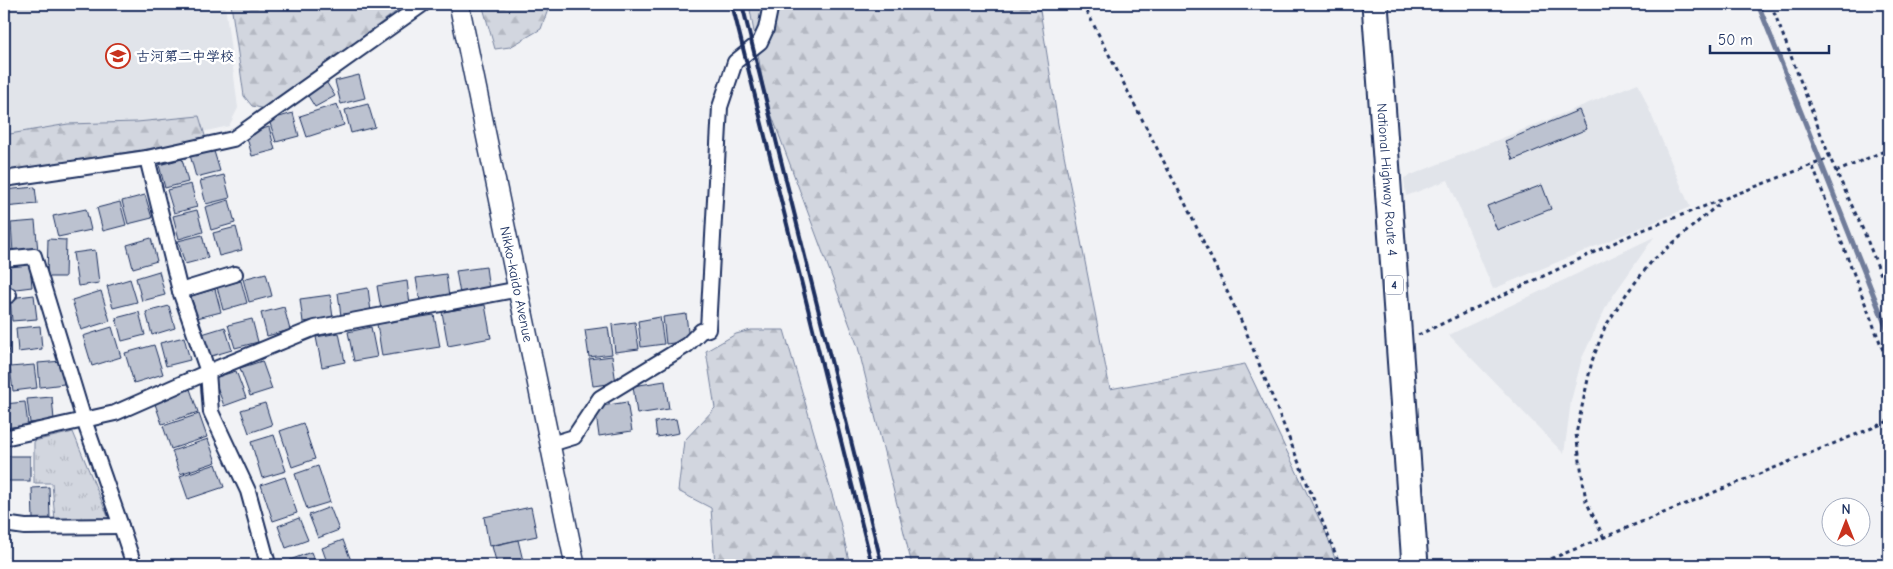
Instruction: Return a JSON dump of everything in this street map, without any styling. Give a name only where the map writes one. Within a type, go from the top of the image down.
[{"type":"highway","name":"National Highway Route 4","points":[[1374,4],[1415,565]]},
{"type":"main road","name":"Nikko-kaido Avenue","points":[[459,4],[552,444],[575,565]]},
{"type":"street","points":[[4,179],[147,158],[233,139],[423,4]]},
{"type":"street","points":[[552,444],[574,437],[600,398],[687,345],[701,331],[708,329],[720,107],[735,62],[760,42],[766,29],[771,4]]},
{"type":"street","points":[[147,158],[180,291],[208,372],[211,412],[248,491],[268,564]]},
{"type":"street","points":[[4,259],[34,256],[84,420],[134,565]]},
{"type":"street","points":[[180,291],[235,274]]},
{"type":"street","points":[[4,438],[115,413],[315,328],[519,289]]},
{"type":"street","points":[[4,524],[25,527],[121,526]]},
{"type":"path","points":[[1083,4],[1184,201],[1245,329],[1340,565]]},
{"type":"path","points":[[1771,4],[1830,158],[1864,232],[1889,295]]},
{"type":"path","points":[[1836,172],[1889,149]]},
{"type":"path","points":[[1399,344],[1635,233],[1813,167],[1830,158]]},
{"type":"path","points":[[1813,167],[1889,366]]},
{"type":"path","points":[[1604,538],[1586,501],[1576,434],[1592,361],[1605,327],[1652,261],[1724,200]]},
{"type":"path","points":[[1536,565],[1776,465],[1889,421]]},
{"type":"shaded area","name":"古河第二中学校","points":[[4,4],[225,4],[238,108],[229,126],[144,145],[4,166]]},
{"type":"shaded area","points":[[1638,83],[1690,207],[1493,289],[1448,180],[1406,196],[1404,178]]},
{"type":"shaded area","points":[[1654,237],[1608,303],[1582,358],[1571,401],[1564,454],[1449,335]]},
{"type":"green space","points":[[231,4],[406,4],[266,109],[252,106],[244,96]]},
{"type":"green space","points":[[482,4],[550,4],[541,29],[510,47],[495,49]]},
{"type":"green space","points":[[749,4],[1039,4],[1058,124],[1110,389],[1245,364],[1327,535],[1337,565],[912,565],[858,347],[766,100]]},
{"type":"green space","points":[[199,116],[206,139],[4,173],[4,135],[68,124],[137,122]]},
{"type":"green space","points":[[751,330],[784,330],[840,522],[850,565],[715,565],[711,508],[678,491],[684,441],[715,408],[706,351],[736,334]]},
{"type":"green space","points":[[73,432],[109,519],[55,521],[52,483],[34,483],[34,441]]},
{"type":"building","points":[[359,75],[365,98],[341,104],[335,81]]},
{"type":"building","points":[[325,80],[335,96],[315,107],[305,91]]},
{"type":"building","points":[[337,104],[344,125],[307,137],[300,116]]},
{"type":"building","points":[[368,104],[375,127],[351,133],[345,110]]},
{"type":"building","points":[[1579,110],[1587,129],[1513,160],[1505,141]]},
{"type":"building","points":[[293,113],[299,136],[276,142],[269,120]]},
{"type":"building","points":[[269,127],[275,150],[252,156],[246,134]]},
{"type":"building","points":[[213,148],[220,171],[196,177],[190,155]]},
{"type":"building","points":[[182,159],[188,182],[165,188],[159,165]]},
{"type":"building","points":[[224,175],[230,198],[206,204],[200,181]]},
{"type":"building","points":[[191,184],[197,207],[174,213],[167,190]]},
{"type":"building","points":[[1542,185],[1551,209],[1497,230],[1487,206]]},
{"type":"building","points":[[35,187],[37,204],[4,207],[4,190]]},
{"type":"building","points":[[145,195],[152,218],[128,224],[122,201]]},
{"type":"building","points":[[229,200],[235,223],[211,230],[205,207]]},
{"type":"building","points":[[120,202],[126,225],[103,231],[97,208]]},
{"type":"building","points":[[86,209],[91,230],[58,237],[53,216]]},
{"type":"building","points":[[197,210],[203,232],[179,239],[173,216]]},
{"type":"building","points":[[35,221],[38,251],[13,253],[11,223]]},
{"type":"building","points":[[236,227],[242,250],[219,256],[213,233]]},
{"type":"building","points":[[4,229],[9,229],[11,252],[4,253]]},
{"type":"building","points":[[202,235],[208,258],[185,264],[178,241]]},
{"type":"building","points":[[151,238],[157,261],[133,268],[127,245]]},
{"type":"building","points":[[48,239],[66,240],[65,277],[47,277]]},
{"type":"building","points":[[95,250],[99,283],[78,286],[73,253]]},
{"type":"building","points":[[30,264],[32,287],[8,290],[6,266]]},
{"type":"building","points":[[486,267],[489,290],[460,294],[456,271]]},
{"type":"building","points":[[159,271],[165,295],[142,301],[136,278]]},
{"type":"building","points":[[266,273],[272,296],[249,302],[243,279]]},
{"type":"building","points":[[446,274],[449,297],[420,301],[416,278]]},
{"type":"building","points":[[130,279],[137,302],[113,308],[107,286]]},
{"type":"building","points":[[241,281],[247,303],[223,310],[217,287]]},
{"type":"building","points":[[407,281],[410,305],[381,309],[377,286]]},
{"type":"building","points":[[368,288],[371,312],[341,316],[338,293]]},
{"type":"building","points":[[215,289],[221,312],[197,318],[191,296]]},
{"type":"building","points":[[101,291],[110,321],[81,330],[72,300]]},
{"type":"building","points":[[34,295],[37,319],[12,321],[10,298]]},
{"type":"building","points":[[330,295],[333,318],[303,322],[300,299]]},
{"type":"building","points":[[485,305],[491,338],[448,346],[442,312]]},
{"type":"building","points":[[169,306],[175,328],[152,335],[146,312]]},
{"type":"building","points":[[284,307],[290,330],[267,336],[261,313]]},
{"type":"building","points":[[139,312],[145,335],[122,341],[116,318]]},
{"type":"building","points":[[686,314],[689,341],[666,344],[663,317]]},
{"type":"building","points":[[434,315],[440,347],[382,356],[377,324]]},
{"type":"building","points":[[660,317],[664,344],[641,347],[638,321]]},
{"type":"building","points":[[252,319],[258,342],[235,348],[228,325]]},
{"type":"building","points":[[635,322],[639,349],[615,352],[612,325]]},
{"type":"building","points":[[40,326],[42,349],[18,352],[16,328]]},
{"type":"building","points":[[112,327],[121,357],[92,366],[83,336]]},
{"type":"building","points":[[225,327],[232,350],[208,357],[202,334]]},
{"type":"building","points":[[371,327],[377,357],[354,361],[348,332]]},
{"type":"building","points":[[608,327],[612,354],[589,357],[585,330]]},
{"type":"building","points":[[4,331],[6,331],[9,354],[4,355]]},
{"type":"building","points":[[339,333],[345,362],[322,367],[316,337]]},
{"type":"building","points":[[184,337],[190,360],[166,366],[160,343]]},
{"type":"building","points":[[154,345],[163,374],[134,383],[125,353]]},
{"type":"building","points":[[612,356],[616,383],[593,386],[589,359]]},
{"type":"building","points":[[62,361],[64,384],[40,387],[38,363]]},
{"type":"building","points":[[262,361],[272,389],[250,396],[240,368]]},
{"type":"building","points":[[34,365],[37,388],[13,391],[10,367]]},
{"type":"building","points":[[236,371],[246,398],[224,406],[214,378]]},
{"type":"building","points":[[665,381],[669,409],[637,414],[633,386]]},
{"type":"building","points":[[190,389],[198,412],[162,424],[154,401]]},
{"type":"building","points":[[52,397],[54,420],[30,423],[27,399]]},
{"type":"building","points":[[25,402],[28,425],[4,428],[4,404]]},
{"type":"building","points":[[627,402],[632,431],[599,436],[595,407]]},
{"type":"building","points":[[265,403],[272,425],[249,433],[241,410]]},
{"type":"building","points":[[199,414],[207,437],[171,449],[163,426]]},
{"type":"building","points":[[676,419],[679,433],[657,437],[655,422]]},
{"type":"building","points":[[303,423],[315,459],[292,467],[280,431]]},
{"type":"building","points":[[274,435],[286,471],[262,478],[251,442]]},
{"type":"building","points":[[208,439],[216,462],[180,474],[172,451]]},
{"type":"building","points":[[4,456],[30,456],[30,481],[4,481]]},
{"type":"building","points":[[216,464],[224,487],[188,499],[180,476]]},
{"type":"building","points":[[318,466],[330,502],[307,509],[295,474]]},
{"type":"building","points":[[285,477],[297,513],[273,521],[261,485]]},
{"type":"building","points":[[49,487],[50,519],[33,519],[32,488]]},
{"type":"building","points":[[330,507],[339,530],[318,538],[309,515]]},
{"type":"building","points":[[531,507],[537,536],[489,546],[484,517]]},
{"type":"building","points":[[299,518],[308,540],[286,548],[278,526]]},
{"type":"building","points":[[343,540],[352,563],[328,565],[322,548]]},
{"type":"building","points":[[518,540],[524,565],[497,565],[492,546]]},
{"type":"building","points":[[311,552],[316,565],[292,565],[290,560]]},
{"type":"waterway","points":[[1758,4],[1889,334]]},
{"type":"railway","points":[[732,4],[872,565]]},
{"type":"railway","points":[[742,4],[882,565]]},
{"type":"place","name":"古河第二中学校","points":[[118,56]]}]
